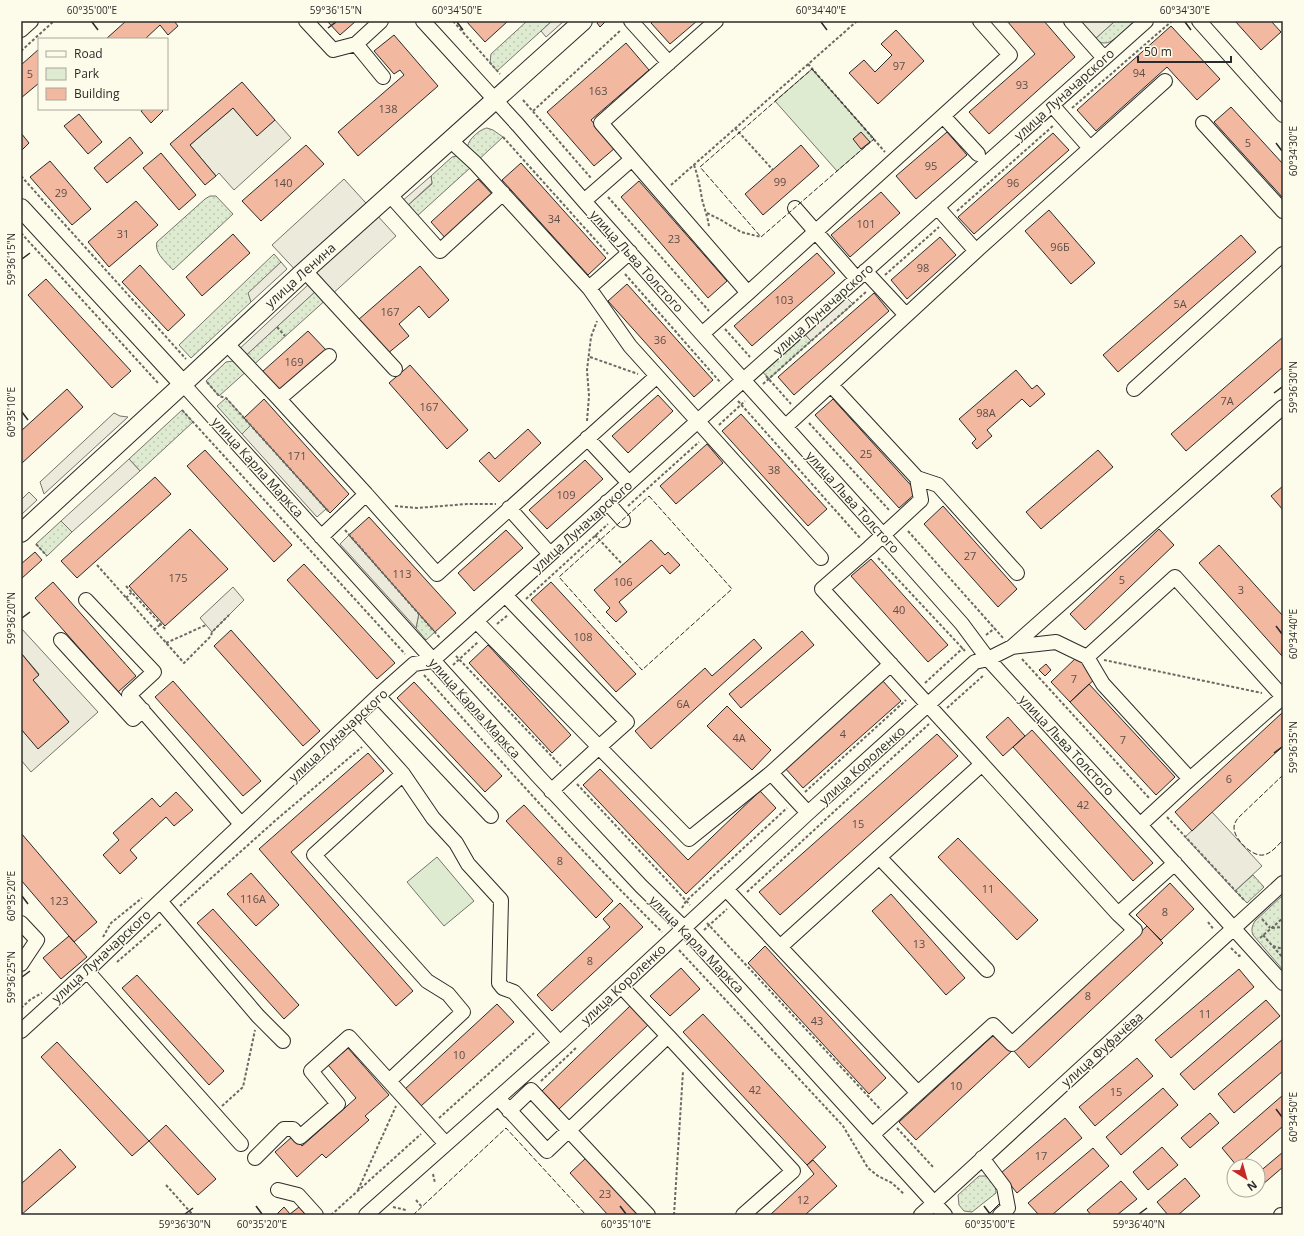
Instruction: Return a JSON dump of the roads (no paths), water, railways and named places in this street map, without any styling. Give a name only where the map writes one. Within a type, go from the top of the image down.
[{"type":"main road","name":"улица Ленина","points":[[21,533],[304,270],[582,21]]},
{"type":"main road","name":"улица Карла Маркса","points":[[21,208],[183,384]]},
{"type":"street","points":[[21,30],[31,21]]},
{"type":"street","points":[[306,21],[333,50],[356,44],[381,21]]},
{"type":"street","name":"улица Льва Толстого","points":[[423,21],[962,624],[976,642],[981,661],[1140,824],[1283,983]]},
{"type":"street","points":[[631,21],[669,63]]},
{"type":"street","points":[[716,21],[601,123],[748,293]]},
{"type":"street","points":[[702,334],[1010,56],[980,21]]},
{"type":"street","points":[[1071,21],[1104,58]]},
{"type":"street","name":"улица Луначарского","points":[[21,1030],[87,971],[378,696],[414,664],[432,660],[448,646],[1146,21]]},
{"type":"street","points":[[1199,21],[1283,115]]},
{"type":"street","points":[[356,44],[383,78]]},
{"type":"street","points":[[786,426],[976,251],[1165,82]]},
{"type":"street","points":[[1052,105],[1090,148]]},
{"type":"street","points":[[943,116],[978,154]]},
{"type":"street","points":[[1203,123],[1283,211]]},
{"type":"street","points":[[450,140],[475,163],[589,288],[630,346],[821,558]]},
{"type":"street","points":[[584,201],[632,159]]},
{"type":"street","points":[[389,194],[440,251],[503,193]]},
{"type":"street","points":[[937,207],[976,251]]},
{"type":"street","points":[[795,208],[816,232],[906,316]]},
{"type":"street","points":[[589,288],[630,252]]},
{"type":"street","points":[[1134,389],[1283,254]]},
{"type":"street","points":[[304,270],[395,369]]},
{"type":"street","points":[[226,343],[378,507],[437,574],[657,376]]},
{"type":"street","points":[[279,399],[329,356]]},
{"type":"street","name":"улица Карла Маркса","points":[[183,384],[551,791],[694,939],[945,1215]]},
{"type":"street","points":[[831,384],[917,478],[938,485],[1017,573]]},
{"type":"street","points":[[1012,647],[1283,407]]},
{"type":"street","points":[[587,438],[629,483]]},
{"type":"street","points":[[872,1135],[993,1025],[1012,1044],[1135,930],[1118,914],[822,589],[921,500],[917,478]]},
{"type":"street","points":[[321,537],[366,494]]},
{"type":"street","points":[[608,502],[621,517]]},
{"type":"street","points":[[509,508],[550,554]]},
{"type":"street","points":[[1087,657],[1175,577],[1283,697],[1140,824]]},
{"type":"street","points":[[505,595],[627,722],[551,791]]},
{"type":"street","points":[[86,600],[154,672],[129,694],[241,824]]},
{"type":"street","points":[[476,621],[689,838],[771,773],[891,664]]},
{"type":"street","points":[[61,640],[133,719],[143,710]]},
{"type":"street","points":[[1012,647],[1056,642],[1087,657],[1103,684],[1190,779]]},
{"type":"street","name":"улица Короленко","points":[[366,1215],[560,1043],[670,940],[679,923],[698,914],[808,813],[929,705],[981,661],[1012,647]]},
{"type":"street","points":[[378,696],[491,816]]},
{"type":"street","points":[[354,719],[403,774],[433,818],[456,843],[468,864],[501,900],[498,983],[503,988],[514,992],[560,1043]]},
{"type":"street","points":[[780,947],[982,764]]},
{"type":"street","points":[[771,773],[808,813]]},
{"type":"street","points":[[389,1082],[463,1012],[448,994],[427,981],[314,855],[403,774]]},
{"type":"street","points":[[879,858],[987,970]]},
{"type":"street","points":[[1118,914],[1175,863]]},
{"type":"street","name":"улица Фуфачёва","points":[[921,1215],[1283,883]]},
{"type":"street","points":[[726,889],[918,1093]]},
{"type":"street","points":[[160,901],[258,1016],[282,1041]]},
{"type":"street","points":[[21,923],[37,940],[21,964]]},
{"type":"street","points":[[87,971],[241,1144]]},
{"type":"street","points":[[621,986],[793,1171],[743,1215]]},
{"type":"street","points":[[255,1158],[284,1129],[293,1129],[300,1137],[338,1104],[311,1072],[349,1036],[446,1144]]},
{"type":"street","points":[[498,1098],[547,1151],[668,1036]]},
{"type":"street","points":[[509,1111],[531,1090],[648,1215]]},
{"type":"street","points":[[982,1158],[1004,1187],[1008,1208],[1000,1215]]},
{"type":"street","points":[[278,1190],[298,1195],[316,1215]]}]
